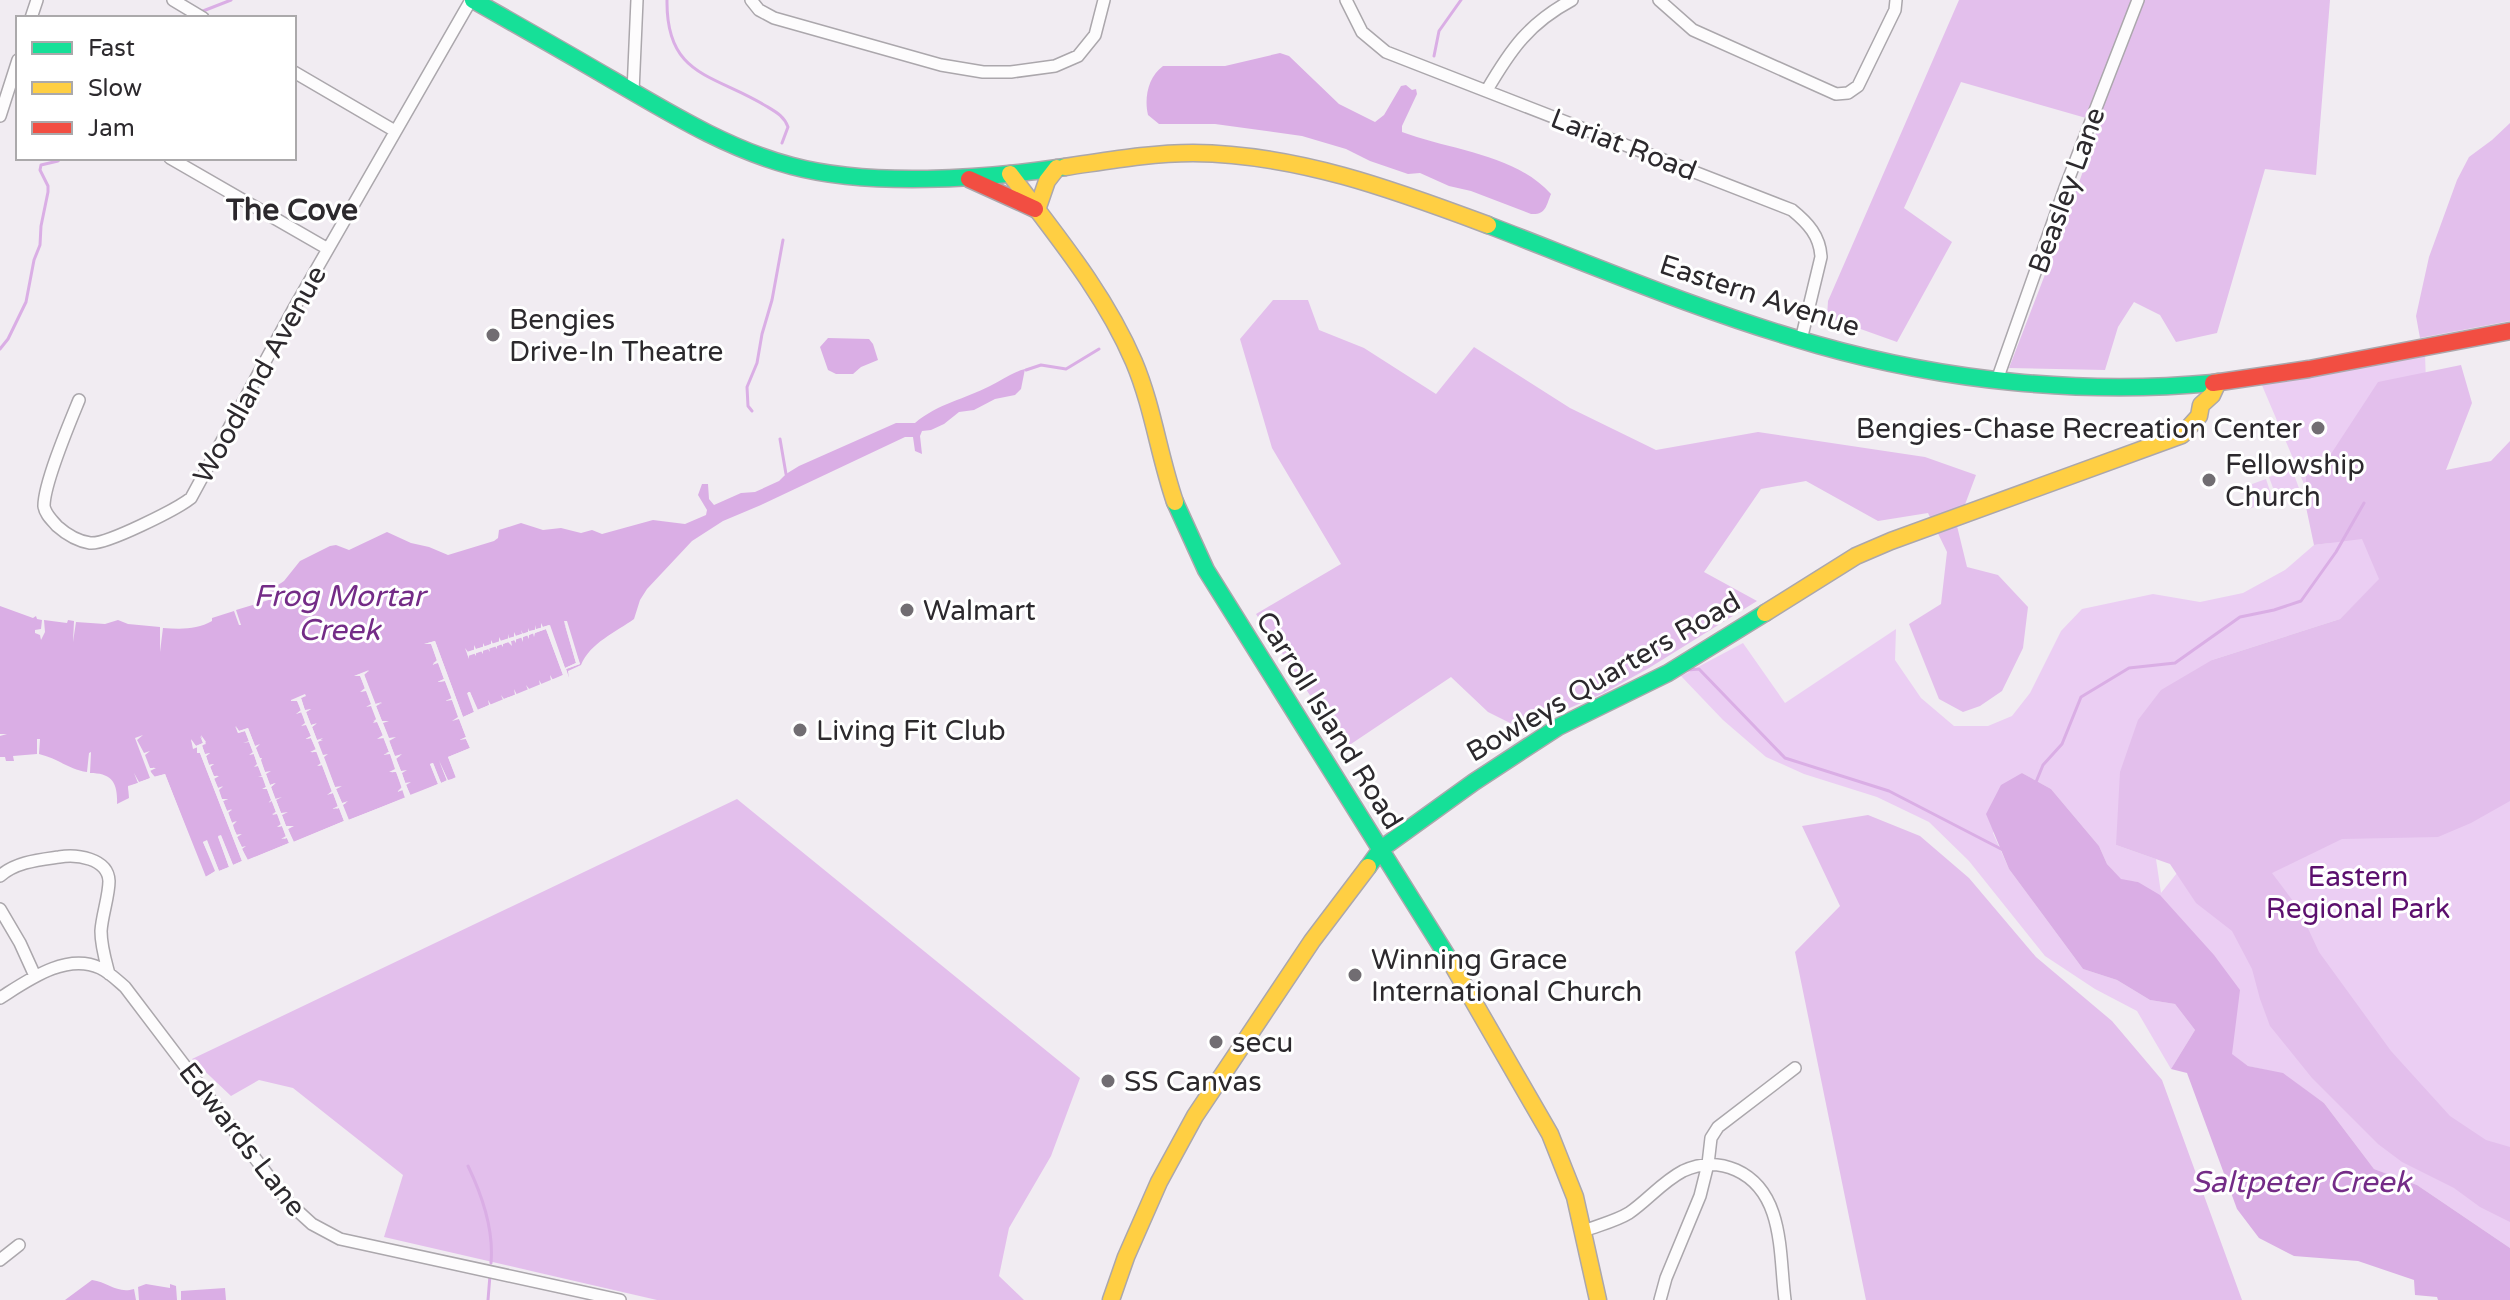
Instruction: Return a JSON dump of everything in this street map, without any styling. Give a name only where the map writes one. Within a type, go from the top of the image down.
[{"type":"street","points":[[173,0],[200,16]]},
{"type":"street","name":"Eastern Avenue","points":[[472,0],[730,144],[797,168],[877,177],[963,177],[1193,153],[1267,160],[1328,171],[1411,196],[1695,304],[1801,340],[1903,365],[1997,380],[2088,386],[2192,384],[2324,366],[2510,331]]},
{"type":"street","name":"Woodland Avenue","points":[[79,400],[44,505],[49,517],[62,530],[82,541],[96,543],[170,512],[191,498],[328,249],[472,0]]},
{"type":"street","points":[[633,92],[637,0]]},
{"type":"street","points":[[751,0],[762,13],[774,18],[941,65],[997,72],[1038,69],[1078,56],[1095,35],[1104,0]]},
{"type":"street","name":"Lariat Road","points":[[1346,0],[1362,32],[1382,50],[1792,210],[1808,224],[1820,246],[1821,257],[1801,340]]},
{"type":"street","points":[[1487,90],[1523,36],[1546,15],[1572,0]]},
{"type":"street","points":[[1659,0],[1693,30],[1836,94],[1854,90],[1863,79],[1895,10],[1896,0]]},
{"type":"street","name":"Beasley Lane","points":[[1997,380],[2065,188],[2138,0]]},
{"type":"street","points":[[0,116],[16,66]]},
{"type":"street","points":[[296,73],[395,131]]},
{"type":"street","points":[[173,160],[328,249]]},
{"type":"street","points":[[963,177],[1037,210],[1047,181],[1057,168]]},
{"type":"street","name":"Carroll Island Road","points":[[1010,174],[1086,274],[1123,337],[1147,396],[1175,498],[1206,570],[1452,964],[1550,1134],[1567,1174],[1584,1231],[1598,1300]]},
{"type":"street","name":"Bowleys Quarters Road","points":[[1111,1300],[1159,1182],[1195,1116],[1312,941],[1381,849],[1558,727],[1659,678],[1856,556],[2013,495],[2182,435],[2199,416],[2201,405],[2212,395],[2218,382]]},
{"type":"street","points":[[2192,384],[2193,396],[2201,405]]},
{"type":"street","points":[[0,876],[24,863],[74,854],[95,862],[105,870],[109,883],[101,929],[109,974]]},
{"type":"street","points":[[0,909],[35,976]]},
{"type":"street","points":[[0,998],[35,976],[75,964],[100,968],[109,974]]},
{"type":"street","name":"Edwards Lane","points":[[109,974],[125,987],[289,1203],[312,1224],[340,1239],[364,1245],[620,1300]]},
{"type":"street","points":[[1660,1300],[1700,1196],[1711,1138],[1718,1127],[1795,1068]]},
{"type":"street","points":[[1584,1231],[1628,1213],[1677,1175],[1708,1164],[1727,1167],[1747,1176],[1770,1203],[1775,1218],[1785,1300]]},
{"type":"street","points":[[0,1260],[19,1245]]},
{"type":"green space","points":[[2425,354],[2427,413],[2380,579],[2340,619],[2212,660],[2116,845],[2156,859],[2161,893],[2510,457],[2510,1248],[2417,1185],[2374,1169],[2324,1103],[2283,1074],[2248,1066],[2231,1054],[2138,882],[2121,880],[2107,864],[2099,846],[2051,789],[2022,773],[1993,833],[2009,869],[2083,969],[2117,980],[2150,1000],[2175,1004],[2195,1030],[2171,1069],[2137,1011],[2095,989],[2045,956],[1969,861],[1929,822],[1877,797],[1804,774],[1766,757],[1723,720],[1681,676],[1743,643],[1785,703],[1896,629],[1895,660],[1921,698],[1954,726],[1988,726],[2012,716],[2030,693],[2061,631],[2082,609],[2153,594],[2200,602],[2243,593],[2285,570],[2314,545],[2329,543],[2261,383]]},
{"type":"green space","points":[[2292,469],[2300,491],[2277,499],[2269,477]]},
{"type":"green space","points":[[2266,479],[2273,500],[2249,509],[2241,488]]},
{"type":"shaded area","points":[[1959,0],[2330,0],[2316,175],[2265,169],[2217,333],[2176,342],[2160,315],[2134,302],[2118,327],[2105,370],[2009,368],[2100,122],[1961,82],[1904,208],[1952,242],[1897,342],[1827,317],[1828,301]]},
{"type":"shaded area","points":[[2510,123],[2510,321],[2420,338],[2416,316],[2429,257],[2457,180],[2469,157]]},
{"type":"shaded area","points":[[1273,300],[1308,300],[1319,330],[1364,348],[1436,394],[1474,347],[1570,408],[1656,450],[1758,432],[1925,457],[1976,475],[1957,526],[1967,567],[1998,575],[2028,607],[2023,648],[2002,691],[1980,706],[1963,712],[1939,699],[1909,624],[1941,604],[1947,552],[1928,513],[1878,521],[1806,481],[1761,489],[1704,572],[1757,601],[1649,668],[1604,693],[1522,729],[1488,712],[1451,677],[1345,748],[1256,614],[1341,564],[1272,448],[1240,339]]},
{"type":"shaded area","name":"Eastern Regional Park","points":[[2461,365],[2472,403],[2446,470],[2491,461],[2510,441],[2510,801],[2438,837],[2342,839],[2272,873],[2299,909],[2319,952],[2391,1051],[2450,1116],[2486,1140],[2510,1147],[2510,1222],[2480,1207],[2454,1188],[2402,1162],[2378,1144],[2312,1078],[2270,1026],[2252,969],[2232,931],[2196,903],[2170,864],[2116,845],[2120,772],[2138,720],[2161,690],[2212,660],[2340,619],[2379,579],[2362,539],[2314,545],[2306,507],[2306,476],[2327,460],[2378,382]]},
{"type":"shaded area","points":[[737,799],[1080,1078],[1051,1156],[1009,1228],[999,1276],[1024,1300],[657,1300],[384,1237],[403,1175],[293,1088],[259,1080],[231,1096],[192,1059]]},
{"type":"shaded area","points":[[1868,815],[1920,836],[1969,878],[2036,957],[2112,1021],[2162,1080],[2242,1300],[1866,1300],[1795,952],[1840,906],[1802,826]]},
{"type":"water","points":[[1280,53],[1289,56],[1339,104],[1375,122],[1384,115],[1401,86],[1416,89],[1417,94],[1402,132],[1481,155],[1519,170],[1551,194],[1545,209],[1531,214],[1420,173],[1408,174],[1346,149],[1302,136],[1215,124],[1159,124],[1148,115],[1148,88],[1163,66],[1225,66]]},
{"type":"water","points":[[828,338],[869,339],[878,360],[853,374],[836,374],[828,370],[820,347]]},
{"type":"water","name":"Frog Mortar Creek","points":[[1025,369],[1021,389],[1015,395],[995,399],[974,410],[959,412],[944,424],[922,431],[922,454],[915,451],[913,437],[905,437],[723,521],[692,541],[647,589],[634,619],[597,644],[581,665],[568,671],[569,680],[566,669],[580,664],[564,622],[576,663],[565,668],[549,625],[467,652],[468,656],[546,629],[563,675],[477,710],[468,692],[474,712],[463,717],[435,641],[424,644],[431,643],[437,661],[433,663],[438,662],[444,679],[438,682],[445,681],[466,737],[462,739],[466,739],[470,748],[448,757],[456,777],[448,781],[439,760],[447,781],[441,783],[433,763],[430,764],[438,784],[410,795],[396,758],[400,756],[395,757],[389,740],[394,738],[389,739],[376,706],[382,703],[376,705],[364,674],[369,671],[354,676],[360,675],[365,689],[361,692],[366,690],[377,720],[373,721],[377,721],[383,736],[379,738],[383,737],[389,752],[386,753],[390,753],[396,770],[391,773],[396,771],[405,798],[348,820],[342,805],[346,803],[342,803],[336,789],[340,787],[335,787],[317,742],[323,740],[317,740],[312,727],[316,724],[311,725],[306,712],[311,709],[305,711],[301,698],[305,696],[292,701],[297,700],[301,711],[296,714],[301,712],[311,736],[306,739],[311,738],[316,750],[311,753],[316,751],[321,764],[318,766],[322,765],[332,792],[329,794],[333,793],[336,809],[339,808],[344,821],[293,842],[288,829],[293,826],[286,826],[271,787],[275,783],[270,785],[248,728],[239,731],[236,726],[238,733],[245,731],[266,787],[263,789],[267,789],[276,812],[272,814],[277,813],[281,825],[277,827],[282,826],[286,837],[283,839],[287,838],[289,843],[247,860],[237,837],[241,834],[237,835],[232,825],[236,821],[232,823],[228,812],[232,810],[227,811],[223,801],[228,799],[222,800],[218,789],[223,787],[218,788],[214,778],[218,775],[214,777],[210,766],[214,764],[209,765],[206,756],[210,753],[205,755],[202,745],[206,744],[200,736],[203,743],[196,746],[191,740],[194,746],[197,747],[197,753],[200,753],[242,861],[233,865],[221,836],[218,837],[229,867],[219,871],[207,841],[203,842],[216,871],[205,877],[165,774],[153,777],[150,770],[155,767],[150,769],[139,747],[151,778],[139,782],[134,773],[138,783],[128,786],[129,798],[117,804],[112,780],[90,773],[91,752],[87,772],[39,754],[40,739],[37,739],[37,754],[13,756],[14,761],[0,757],[0,736],[7,734],[0,734],[0,606],[42,620],[41,629],[35,630],[41,640],[45,632],[44,620],[74,621],[73,642],[76,622],[105,624],[118,620],[160,627],[160,652],[163,628],[200,626],[212,621],[212,618],[234,611],[241,625],[236,610],[272,599],[269,591],[284,581],[300,561],[330,546],[349,550],[387,532],[448,555],[494,541],[498,538],[499,530],[521,523],[543,530],[561,528],[581,533],[592,530],[602,534],[653,520],[685,524],[706,515],[707,510],[698,495],[702,484],[708,484],[709,499],[714,505],[741,493],[755,492],[779,481],[799,466],[896,423],[915,423],[942,406]]},
{"type":"water","name":"Saltpeter Creek","points":[[2022,773],[2051,789],[2099,846],[2107,864],[2121,879],[2138,882],[2160,895],[2214,955],[2240,990],[2232,1054],[2248,1066],[2283,1073],[2324,1103],[2374,1169],[2417,1185],[2510,1248],[2510,1300],[2438,1300],[2437,1297],[2415,1295],[2414,1280],[2358,1261],[2294,1256],[2259,1238],[2237,1209],[2187,1073],[2171,1069],[2195,1030],[2175,1004],[2150,1000],[2117,980],[2083,969],[2009,869],[1986,814],[2001,785]]},
{"type":"water","points":[[92,1280],[117,1289],[134,1289],[136,1300],[65,1300]]},
{"type":"water","points":[[146,1284],[176,1286],[177,1300],[139,1300],[138,1287]]},
{"type":"water","points":[[225,1288],[226,1300],[181,1300],[181,1291]]},
{"type":"pier","points":[[564,621],[567,621],[580,664],[566,669],[571,683],[567,685],[564,679],[464,719],[474,749],[454,760],[459,781],[207,881],[202,879],[163,778],[129,791],[128,787],[150,778],[135,738],[143,735],[137,740],[144,753],[150,751],[145,755],[150,768],[156,768],[150,771],[155,777],[165,774],[206,877],[215,871],[203,842],[207,840],[219,871],[229,867],[218,836],[221,835],[233,865],[242,861],[197,752],[198,747],[193,749],[191,739],[196,746],[203,743],[201,735],[206,742],[202,746],[205,754],[210,753],[206,756],[209,765],[214,764],[210,767],[214,776],[219,776],[214,779],[218,788],[223,786],[219,790],[222,799],[228,799],[223,801],[227,811],[232,809],[228,813],[232,823],[237,821],[233,825],[236,835],[242,834],[237,837],[242,847],[246,846],[242,849],[248,860],[289,843],[287,838],[281,839],[286,836],[282,826],[277,827],[281,824],[277,814],[272,815],[276,812],[272,801],[268,803],[271,800],[267,789],[262,789],[266,787],[263,777],[258,777],[262,776],[258,766],[254,767],[257,764],[254,754],[249,755],[253,752],[249,742],[243,743],[249,741],[245,731],[238,733],[235,726],[239,731],[248,728],[255,746],[260,744],[256,748],[265,772],[271,771],[266,774],[270,785],[276,783],[271,787],[275,799],[282,797],[276,800],[281,813],[288,812],[282,815],[286,826],[294,826],[288,829],[294,842],[344,821],[339,808],[332,809],[338,806],[333,793],[327,795],[332,791],[322,765],[317,766],[321,763],[317,752],[310,752],[316,749],[311,738],[305,739],[311,736],[306,725],[301,726],[305,723],[302,712],[296,714],[301,710],[297,701],[291,700],[306,696],[301,698],[305,710],[311,709],[306,712],[311,725],[317,723],[312,727],[317,740],[323,738],[318,742],[323,755],[328,754],[324,757],[335,787],[342,786],[336,789],[342,803],[348,801],[343,805],[349,820],[406,797],[403,790],[397,792],[402,787],[396,772],[389,772],[395,769],[390,754],[383,755],[389,752],[384,738],[377,739],[383,735],[377,722],[373,723],[376,719],[371,706],[366,707],[371,704],[366,691],[360,692],[365,688],[360,676],[354,676],[369,670],[364,675],[375,704],[382,702],[376,706],[382,721],[389,721],[383,723],[389,738],[396,737],[389,741],[395,756],[402,754],[396,759],[401,771],[407,770],[402,773],[405,783],[411,782],[406,785],[411,796],[438,784],[430,764],[433,763],[441,783],[447,780],[439,761],[448,780],[456,778],[448,757],[470,748],[466,739],[459,740],[466,737],[459,719],[452,721],[458,717],[452,700],[445,701],[452,698],[445,681],[437,682],[444,679],[438,663],[432,665],[437,660],[431,644],[424,644],[435,641],[463,717],[474,712],[467,693],[470,692],[478,710],[489,705],[488,700],[491,705],[503,700],[501,695],[504,699],[515,695],[514,689],[517,695],[528,690],[526,685],[530,690],[540,685],[539,680],[542,685],[551,681],[550,675],[553,680],[563,675],[546,629],[535,633],[534,637],[533,633],[529,635],[529,639],[527,635],[523,637],[523,642],[521,637],[516,639],[516,643],[511,641],[512,646],[508,642],[503,647],[501,644],[497,646],[497,649],[495,646],[489,648],[490,652],[483,650],[483,654],[481,651],[476,656],[474,653],[469,655],[469,659],[465,648],[468,652],[474,650],[474,645],[476,649],[483,647],[483,643],[485,647],[491,644],[491,640],[493,644],[499,642],[499,637],[501,641],[508,639],[508,634],[509,638],[514,637],[514,632],[516,636],[522,634],[521,630],[523,634],[528,632],[528,628],[529,631],[535,630],[535,625],[536,629],[541,628],[541,623],[543,627],[550,625],[565,668],[576,663]]},
{"type":"waterway","points":[[203,11],[231,0]]},
{"type":"waterway","points":[[667,0],[669,25],[675,45],[684,59],[712,79],[747,95],[779,115],[788,127],[782,143]]},
{"type":"waterway","points":[[1434,56],[1439,31],[1461,0]]},
{"type":"waterway","points":[[0,349],[26,302],[40,245],[48,192],[41,165],[59,160]]},
{"type":"waterway","points":[[752,411],[748,406],[747,387],[757,363],[783,240]]},
{"type":"waterway","name":"Frog Mortar Creek","points":[[1026,370],[1041,365],[1066,369],[1099,349]]},
{"type":"waterway","points":[[780,439],[786,474]]},
{"type":"waterway","name":"Saltpeter Creek","points":[[2036,782],[2043,765],[2062,744],[2081,697],[2129,668],[2175,663],[2240,617],[2301,601],[2336,552],[2364,503]]},
{"type":"waterway","points":[[1688,670],[1699,669],[1785,758],[1889,791],[2003,850]]},
{"type":"waterway","points":[[468,1166],[486,1213],[491,1238],[491,1263]]},
{"type":"waterway","points":[[488,1300],[490,1275]]},
{"type":"traffic: fast","points":[[473,0],[698,128],[744,150],[792,166],[823,173],[891,179],[999,175],[1065,167]]},
{"type":"traffic: fast","points":[[1488,225],[1734,319],[1818,345],[1915,368],[2063,386],[2213,383]]},
{"type":"traffic: fast","points":[[1175,502],[1206,570],[1449,959]]},
{"type":"traffic: fast","points":[[1368,867],[1381,849],[1558,727],[1668,673],[1765,613]]},
{"type":"traffic: slow","points":[[1065,167],[1177,153],[1269,160],[1343,176],[1488,225]]},
{"type":"traffic: slow","points":[[1037,210],[1047,181],[1057,168]]},
{"type":"traffic: slow","points":[[1010,174],[1078,264],[1122,336],[1146,396],[1175,502]]},
{"type":"traffic: slow","points":[[1765,613],[1856,556],[1891,541],[2182,435],[2199,416],[2201,405],[2212,395],[2218,382]]},
{"type":"traffic: slow","points":[[1111,1300],[1159,1182],[1195,1116],[1312,941],[1368,867]]},
{"type":"traffic: slow","points":[[1449,959],[1550,1134],[1575,1197],[1598,1300]]},
{"type":"traffic: jam","points":[[969,179],[1035,209]]},
{"type":"traffic: jam","points":[[2213,383],[2309,369],[2510,331]]},
{"type":"place","name":"Bengies Drive-In Theatre","points":[[493,335]]},
{"type":"place","name":"Bengies-Chase Recreation Center","points":[[2318,428]]},
{"type":"place","name":"Fellowship Church","points":[[2209,480]]},
{"type":"place","name":"Walmart","points":[[907,610]]},
{"type":"place","name":"Living Fit Club","points":[[800,730]]},
{"type":"place","name":"Winning Grace International Church","points":[[1355,975]]},
{"type":"place","name":"secu","points":[[1216,1042]]},
{"type":"place","name":"SS Canvas","points":[[1108,1081]]},
{"type":"district","name":"The Cove","points":[[292,210]]}]
